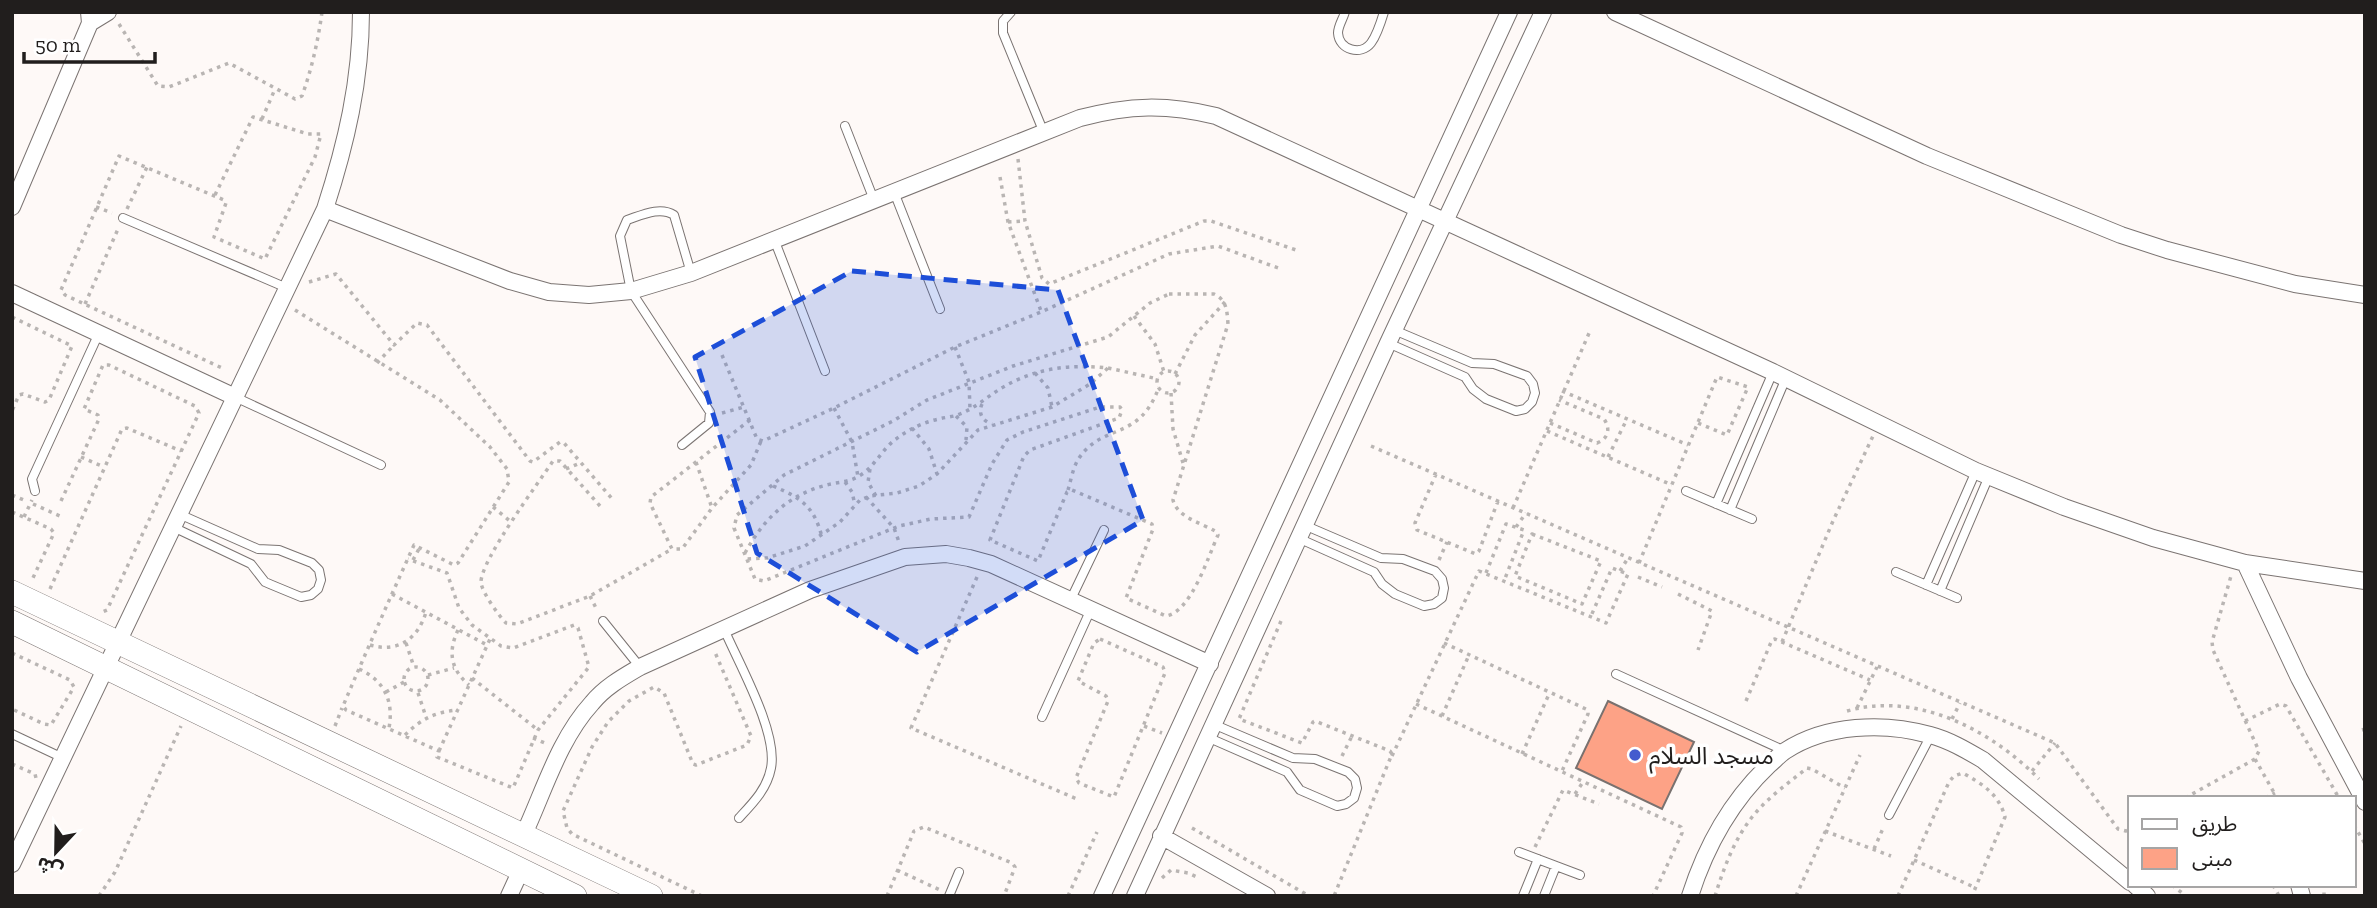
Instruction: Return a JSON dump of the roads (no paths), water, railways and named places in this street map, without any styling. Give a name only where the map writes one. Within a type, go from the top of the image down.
[{"type":"street","points":[[12,864],[325,209],[343,153],[355,96],[361,38],[360,12]]},
{"type":"street","points":[[1102,896],[1509,12]]},
{"type":"street","points":[[1615,12],[1927,156],[2121,234],[2168,250],[2295,284],[2365,295]]},
{"type":"street","points":[[1135,896],[1391,336],[1544,14]]},
{"type":"street","points":[[12,206],[17,182],[89,18],[113,17]]},
{"type":"street","points":[[325,209],[510,281],[549,292],[589,295],[631,290],[691,273],[1080,118],[1114,109],[1148,106],[1183,108],[1216,116],[1445,220],[1779,375],[1983,474],[2153,538],[2240,562],[2365,580]]},
{"type":"street","points":[[12,293],[235,397]]},
{"type":"street","points":[[524,834],[575,724],[593,701],[608,688],[640,667],[810,590],[905,557],[946,554],[984,562],[1210,664]]},
{"type":"street","points":[[2240,562],[2363,795]]},
{"type":"street","points":[[12,592],[452,799],[644,894]]},
{"type":"street","points":[[12,622],[575,896]]},
{"type":"street","points":[[1690,896],[1706,852],[1727,814],[1754,780],[1785,751],[1819,736],[1856,728],[1894,727],[1931,735],[1958,745],[1983,760],[2128,877]]},
{"type":"street","points":[[438,828],[452,799]]},
{"type":"street","points":[[1161,836],[1267,896]]},
{"type":"street","points":[[509,896],[522,870]]},
{"type":"lane","points":[[1011,12],[1003,21],[1003,33],[1044,133]]},
{"type":"lane","points":[[1345,12],[1338,31],[1340,40],[1347,48],[1356,51],[1373,42],[1384,12]]},
{"type":"lane","points":[[845,126],[874,200]]},
{"type":"lane","points":[[894,192],[940,309]]},
{"type":"lane","points":[[682,445],[709,423],[710,416],[631,290],[621,230],[626,220],[660,210],[674,215],[691,273]]},
{"type":"lane","points":[[123,218],[284,295]]},
{"type":"lane","points":[[774,239],[825,371]]},
{"type":"lane","points":[[35,491],[32,480],[99,333]]},
{"type":"lane","points":[[1391,336],[1472,363],[1494,363],[1527,376],[1535,393],[1532,402],[1525,409],[1516,411],[1486,399],[1473,389],[1465,377],[1391,336]]},
{"type":"lane","points":[[1716,504],[1779,375]]},
{"type":"lane","points":[[1730,510],[1779,375]]},
{"type":"lane","points":[[235,397],[381,465]]},
{"type":"lane","points":[[1926,585],[1983,474]]},
{"type":"lane","points":[[1940,591],[1983,474]]},
{"type":"lane","points":[[1686,491],[1752,519]]},
{"type":"lane","points":[[176,520],[258,549],[279,550],[313,563],[319,570],[321,580],[318,589],[311,595],[301,597],[265,582],[251,564],[176,520]]},
{"type":"lane","points":[[1071,599],[1104,530]]},
{"type":"lane","points":[[1301,532],[1381,558],[1403,559],[1435,571],[1442,579],[1444,588],[1441,597],[1434,604],[1424,606],[1388,590],[1374,572],[1301,532]]},
{"type":"lane","points":[[1896,572],[1957,598]]},
{"type":"lane","points":[[1042,717],[1091,609]]},
{"type":"lane","points":[[603,621],[640,667]]},
{"type":"lane","points":[[724,629],[771,738],[771,768],[760,796],[739,818]]},
{"type":"lane","points":[[1616,674],[1785,751]]},
{"type":"lane","points":[[1210,730],[1293,758],[1315,759],[1348,772],[1355,779],[1357,788],[1354,798],[1337,806],[1300,790],[1287,772],[1210,730]]},
{"type":"lane","points":[[12,734],[63,758]]},
{"type":"lane","points":[[1889,815],[1931,735]]},
{"type":"lane","points":[[1520,852],[1580,876]]},
{"type":"lane","points":[[1523,896],[1534,858]]},
{"type":"lane","points":[[1544,896],[1556,866]]},
{"type":"lane","points":[[949,895],[959,872]]},
{"type":"place","name":"مسجد السلام","points":[[1635,755]]}]
